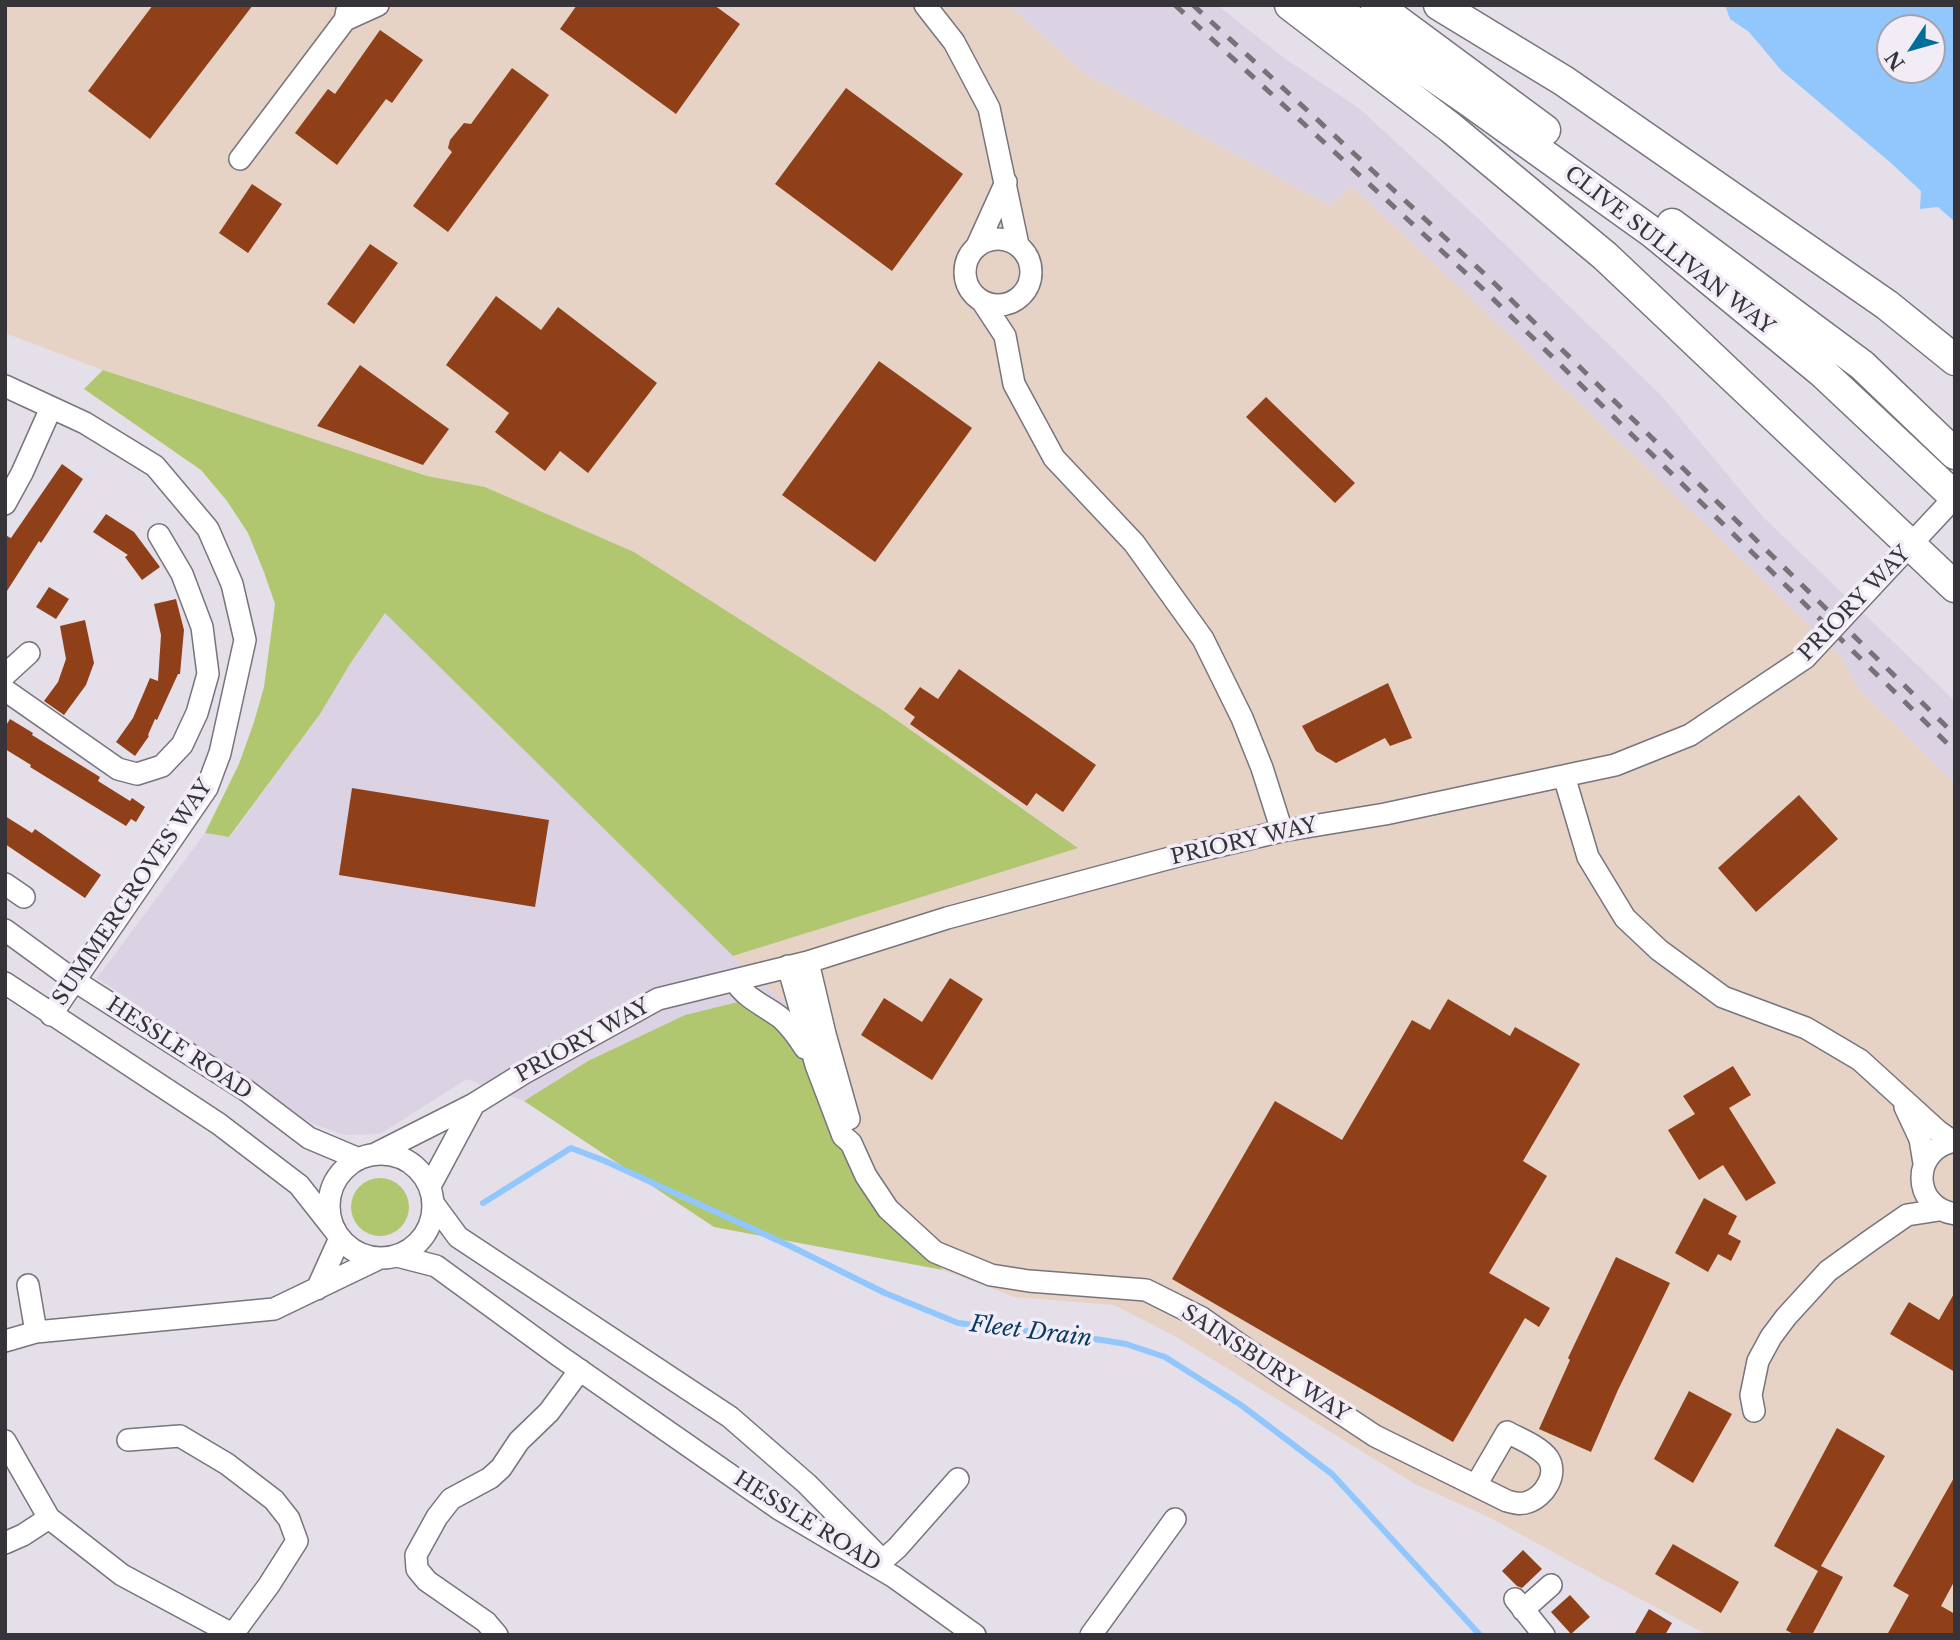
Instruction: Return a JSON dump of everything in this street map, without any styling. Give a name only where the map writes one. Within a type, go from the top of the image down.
[{"type":"highway","points":[[1290,5],[1451,128],[1605,256],[1955,587]]},
{"type":"highway","name":"CLIVE SULLIVAN WAY","points":[[1330,5],[1652,232],[1823,373],[1955,497]]},
{"type":"highway","name":"CLIVE SULLIVAN WAY","points":[[1376,5],[1862,365],[1955,454]]},
{"type":"highway","points":[[1438,5],[1564,81],[1887,305],[1955,360]]},
{"type":"street","points":[[240,159],[346,13],[378,5]]},
{"type":"street","points":[[925,5],[954,42],[989,108],[1018,245]]},
{"type":"street","points":[[1006,181],[966,264],[968,286],[1005,336],[1014,384],[1054,458],[1134,543],[1203,639],[1242,718],[1262,768],[1282,831]]},
{"type":"street","points":[[977,246],[997,238],[1008,240],[1018,245],[1031,263],[1029,285],[1005,336]]},
{"type":"street","points":[[982,302],[1003,305],[1014,302],[1023,295]]},
{"type":"street","name":"SUMMERGROVES WAY","points":[[5,386],[85,423],[155,466],[208,529],[232,584],[245,640],[220,753],[206,788],[51,1015]]},
{"type":"street","points":[[5,505],[51,408]]},
{"type":"street","name":"PRIORY WAY","points":[[367,1156],[474,1104],[658,999],[798,964],[947,918],[1185,854],[1282,831],[1385,814],[1615,765],[1690,736],[1805,658],[1955,497]]},
{"type":"street","points":[[5,691],[118,769],[137,774],[162,766],[182,745],[197,713],[208,674],[202,627],[174,578],[159,535]]},
{"type":"street","points":[[5,675],[29,653]]},
{"type":"street","points":[[1564,776],[1588,857],[1625,918],[1651,942],[1723,997],[1806,1028],[1860,1060],[1938,1131],[1953,1141]]},
{"type":"street","points":[[5,884],[24,897]]},
{"type":"street","name":"HESSLE ROAD","points":[[5,930],[75,981],[247,1091],[309,1138],[367,1156]]},
{"type":"street","name":"SAINSBURY WAY","points":[[798,964],[816,1065],[840,1130],[845,1140],[851,1143]]},
{"type":"street","name":"SAINSBURY WAY","points":[[798,964],[825,1034],[849,1118],[851,1143],[866,1176],[888,1209],[935,1252],[991,1275],[1030,1281],[1146,1290],[1202,1318],[1375,1436],[1476,1485]]},
{"type":"street","points":[[734,980],[740,990],[790,1027],[816,1065]]},
{"type":"street","name":"HESSLE ROAD","points":[[5,983],[219,1124],[299,1185],[338,1235]]},
{"type":"street","points":[[1897,1093],[1920,1139],[1924,1163],[1923,1188],[1929,1200],[1950,1213]]},
{"type":"street","points":[[431,1194],[474,1104]]},
{"type":"street","points":[[1924,1163],[1932,1151],[1953,1141]]},
{"type":"street","points":[[5,1341],[36,1332],[274,1309],[412,1248],[424,1236],[432,1220],[431,1194],[421,1172],[408,1161],[392,1155],[367,1156],[345,1168],[335,1182],[330,1199],[330,1216],[338,1235],[351,1249],[365,1255],[388,1257]]},
{"type":"street","points":[[1754,1411],[1751,1395],[1758,1361],[1786,1317],[1828,1271],[1907,1215],[1923,1188]]},
{"type":"street","name":"HESSLE ROAD","points":[[431,1194],[458,1237],[730,1417],[807,1484],[888,1569]]},
{"type":"street","points":[[1907,1215],[1950,1213]]},
{"type":"street","points":[[317,1289],[338,1235]]},
{"type":"street","name":"HESSLE ROAD","points":[[388,1257],[436,1266],[779,1508],[888,1569]]},
{"type":"street","points":[[29,1285],[36,1332]]},
{"type":"street","points":[[497,1635],[485,1622],[421,1576],[417,1569],[416,1555],[437,1517],[451,1499],[490,1478],[501,1468],[519,1441],[549,1412],[580,1370]]},
{"type":"street","points":[[5,1441],[49,1518],[122,1575],[233,1634],[297,1541],[289,1519],[274,1500],[227,1464],[180,1436],[128,1440]]},
{"type":"street","points":[[958,1479],[897,1548],[888,1569],[975,1635]]},
{"type":"street","points":[[5,1543],[49,1518]]},
{"type":"street","points":[[1091,1635],[1175,1519]]},
{"type":"street","points":[[1544,1635],[1519,1605],[1550,1584]]},
{"type":"shaded area","points":[[5,5],[1008,5],[1086,74],[1331,206],[1351,186],[1464,291],[1840,655],[1860,690],[1955,783],[1955,1635],[1708,1635],[1491,1518],[1415,1484],[1173,1335],[1114,1305],[1014,1297],[943,1270],[868,1197],[835,1137],[800,1016],[733,956],[1077,847],[881,709],[634,552],[485,487],[427,476],[103,370],[5,333]]},
{"type":"shaded area","points":[[1008,5],[1217,5],[1283,57],[1360,109],[1661,395],[1762,516],[1955,701],[1955,783],[1860,690],[1840,655],[1464,291],[1351,186],[1331,206],[1086,74]]},
{"type":"shaded area","points":[[385,612],[733,956],[800,1016],[762,996],[685,1015],[588,1061],[524,1101],[467,1079],[380,1134],[344,1135],[311,1123],[97,978],[205,833],[230,837],[320,714]]},
{"type":"green space","points":[[103,370],[427,476],[485,487],[634,552],[881,709],[1078,848],[733,956],[385,613],[320,714],[229,837],[205,833],[239,764],[254,722],[264,687],[275,604],[248,533],[227,501],[201,470],[84,389]]},
{"type":"green space","points":[[762,996],[800,1016],[835,1137],[868,1197],[943,1270],[714,1227],[524,1101],[588,1061],[685,1015]]},
{"type":"green space","points":[[380,1178],[391,1180],[404,1191],[409,1207],[407,1218],[396,1231],[380,1236],[369,1234],[356,1223],[351,1207],[353,1196],[364,1183]]},
{"type":"water","points":[[1725,5],[1955,5],[1955,222],[1938,207],[1920,209],[1921,191],[1781,70],[1749,32],[1730,19]]},
{"type":"building","points":[[153,5],[253,5],[150,139],[88,91]]},
{"type":"building","points":[[577,5],[714,5],[740,24],[676,114],[560,29]]},
{"type":"building","points":[[380,30],[423,60],[392,103],[386,99],[337,165],[295,133],[328,89],[335,94]]},
{"type":"building","points":[[512,68],[549,95],[448,232],[413,206],[452,152],[448,148],[450,140],[464,123],[471,124]]},
{"type":"building","points":[[846,88],[963,174],[892,271],[775,184]]},
{"type":"building","points":[[252,184],[282,204],[248,253],[219,233]]},
{"type":"building","points":[[370,244],[398,263],[354,324],[327,304]]},
{"type":"building","points":[[496,296],[541,330],[558,307],[657,383],[588,473],[560,451],[545,471],[495,432],[509,413],[446,365]]},
{"type":"building","points":[[879,361],[972,428],[875,562],[782,495]]},
{"type":"building","points":[[360,365],[449,429],[423,465],[317,426]]},
{"type":"building","points":[[1266,397],[1355,483],[1335,503],[1246,417]]},
{"type":"building","points":[[62,464],[83,479],[5,594],[5,535],[11,538]]},
{"type":"building","points":[[106,514],[134,532],[160,567],[142,580],[125,557],[128,555],[93,532]]},
{"type":"building","points":[[49,587],[69,599],[56,619],[36,607]]},
{"type":"building","points":[[176,599],[184,630],[180,674],[157,720],[155,719],[149,736],[135,756],[116,742],[133,718],[150,678],[158,681],[161,635],[154,604]]},
{"type":"building","points":[[85,620],[94,663],[86,685],[64,715],[44,701],[58,682],[66,659],[60,626]]},
{"type":"building","points":[[959,669],[1096,765],[1063,812],[1036,793],[1027,806],[910,724],[915,717],[904,709],[920,687],[938,699]]},
{"type":"building","points":[[1388,683],[1412,738],[1390,746],[1385,738],[1336,763],[1316,751],[1302,726]]},
{"type":"building","points":[[10,719],[100,777],[98,781],[145,807],[136,822],[131,819],[126,826],[5,749],[5,727]]},
{"type":"building","points":[[352,788],[549,820],[535,907],[339,875]]},
{"type":"building","points":[[1799,795],[1838,839],[1756,912],[1718,868]]},
{"type":"building","points":[[5,816],[32,833],[35,829],[101,875],[85,898],[5,844]]},
{"type":"building","points":[[950,978],[983,999],[932,1080],[861,1035],[884,998],[922,1022]]},
{"type":"building","points":[[1448,999],[1510,1036],[1515,1027],[1580,1064],[1523,1161],[1547,1176],[1489,1273],[1550,1308],[1539,1327],[1525,1318],[1453,1442],[1172,1279],[1275,1101],[1342,1140],[1412,1020],[1430,1030]]},
{"type":"building","points":[[1733,1066],[1751,1095],[1729,1108],[1776,1183],[1746,1201],[1723,1165],[1699,1180],[1668,1130],[1695,1114],[1683,1096]]},
{"type":"building","points":[[1704,1198],[1737,1216],[1728,1234],[1741,1241],[1731,1261],[1718,1254],[1708,1272],[1675,1253]]},
{"type":"building","points":[[1616,1257],[1670,1283],[1591,1452],[1539,1429],[1570,1360],[1568,1358]]},
{"type":"building","points":[[1955,1292],[1955,1372],[1890,1334],[1909,1302],[1939,1320]]},
{"type":"building","points":[[1689,1391],[1732,1414],[1693,1483],[1654,1459]]},
{"type":"building","points":[[1837,1428],[1885,1456],[1821,1566],[1843,1577],[1812,1635],[1795,1635],[1786,1630],[1818,1571],[1774,1546]]},
{"type":"building","points":[[1955,1476],[1955,1580],[1941,1606],[1955,1614],[1955,1635],[1887,1635],[1909,1595],[1893,1586]]},
{"type":"building","points":[[1673,1544],[1739,1582],[1721,1613],[1655,1574]]},
{"type":"building","points":[[1523,1550],[1542,1569],[1522,1588],[1502,1571]]},
{"type":"building","points":[[1570,1595],[1590,1617],[1571,1634],[1551,1612]]},
{"type":"building","points":[[1649,1609],[1672,1623],[1665,1635],[1634,1635]]},
{"type":"waterway","name":"Fleet Drain","points":[[483,1203],[571,1148],[790,1246],[885,1293],[958,1323],[1102,1340],[1126,1344],[1165,1357],[1241,1405],[1332,1474],[1480,1635]]},
{"type":"railway","points":[[1175,5],[1482,288],[1955,751]]},
{"type":"railway","points":[[1193,5],[1490,279],[1955,735]]}]
